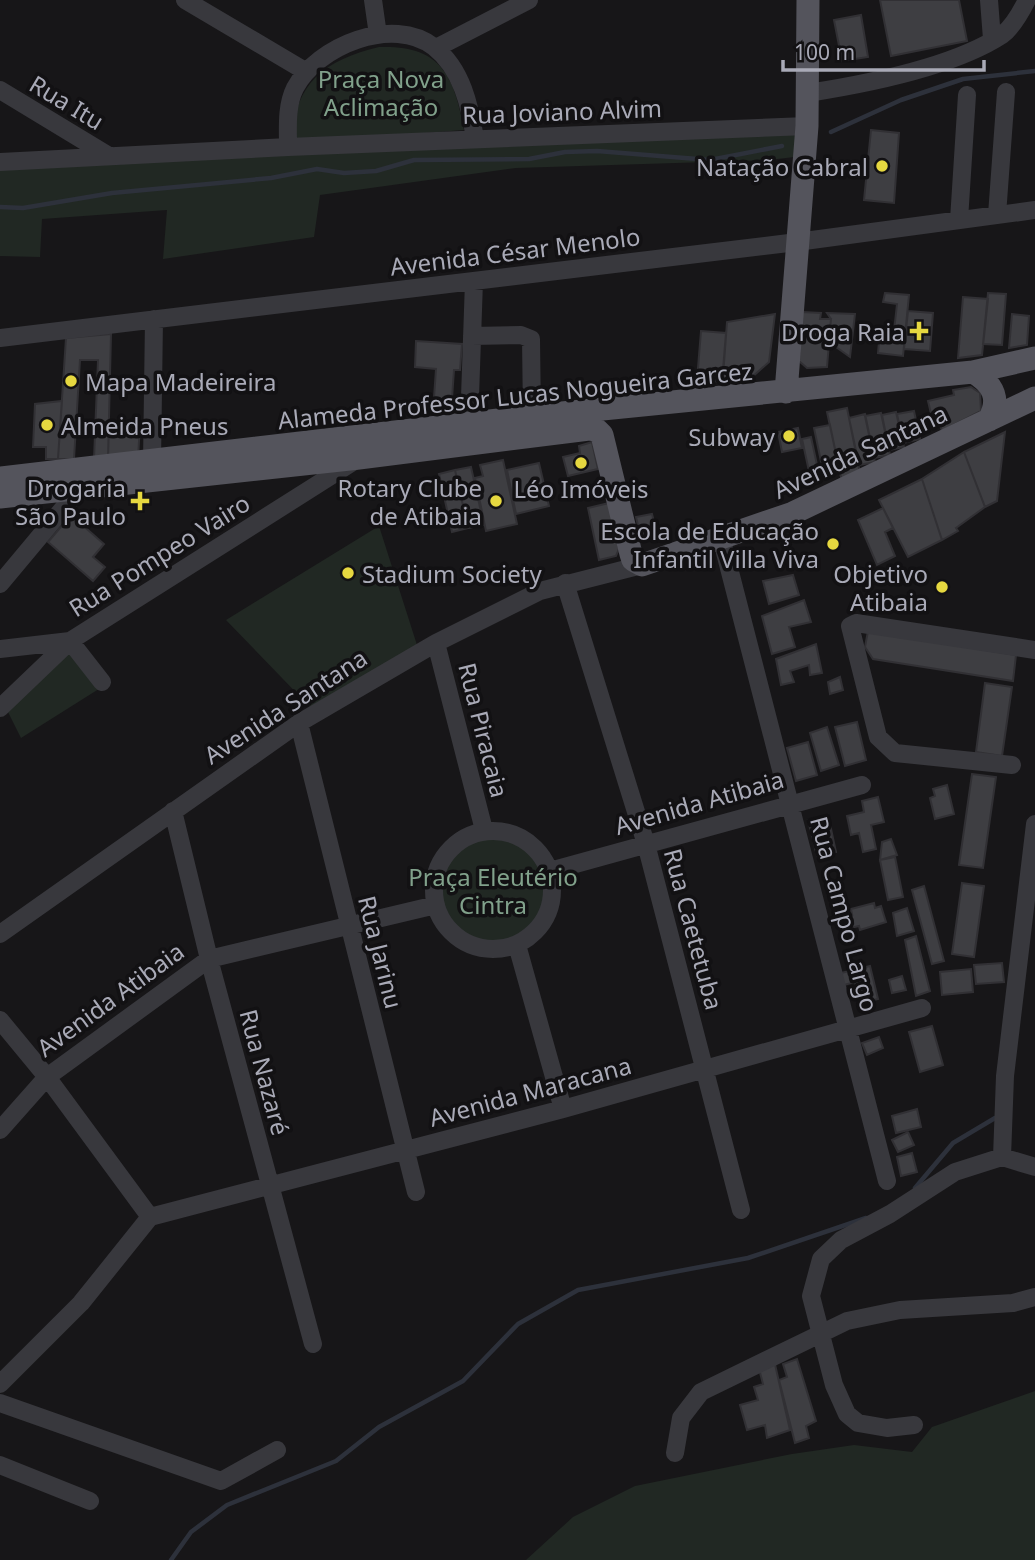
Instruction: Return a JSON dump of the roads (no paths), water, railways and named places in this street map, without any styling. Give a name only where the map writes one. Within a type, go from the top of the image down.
[{"type":"main road","points":[[786,392],[807,126],[808,0]]},
{"type":"main road","points":[[1032,359],[1024,380],[1035,392]]},
{"type":"main road","name":"Alameda Professor Lucas Nogueira Garcez","points":[[0,478],[73,487],[152,462],[532,416],[973,372],[1032,359]]},
{"type":"main road","points":[[973,372],[991,385],[995,394],[989,420]]},
{"type":"main road","name":"Avenida Santana","points":[[632,563],[721,537],[824,500],[1035,398]]},
{"type":"main road","points":[[620,407],[605,435],[596,436],[632,563]]},
{"type":"main road","points":[[359,458],[381,434]]},
{"type":"main road","name":"Alameda Professor Lucas Nogueira Garcez","points":[[0,497],[73,487],[596,436]]},
{"type":"street","points":[[185,0],[305,71]]},
{"type":"street","points":[[373,0],[378,36]]},
{"type":"street","points":[[436,48],[529,0]]},
{"type":"street","points":[[989,0],[992,39]]},
{"type":"street","points":[[808,93],[906,73],[992,39],[1010,28],[1027,0]]},
{"type":"street","points":[[288,147],[287,119],[293,92],[305,71],[327,54],[354,42],[378,36],[418,38],[436,48],[455,71],[469,105],[475,139]]},
{"type":"street","name":"Rua Itu","points":[[0,90],[109,156]]},
{"type":"street","points":[[997,215],[1006,92]]},
{"type":"street","points":[[959,220],[967,95]]},
{"type":"street","name":"Rua Joviano Alvim","points":[[0,162],[288,147],[807,126]]},
{"type":"street","name":"Avenida César Menolo","points":[[0,338],[797,242],[1035,210]]},
{"type":"street","points":[[469,425],[474,281]]},
{"type":"street","points":[[152,462],[153,319]]},
{"type":"street","points":[[472,336],[521,335],[531,339],[534,369],[532,416]]},
{"type":"street","name":"Rua Pompeo Vairo","points":[[0,649],[70,640],[359,458]]},
{"type":"street","points":[[285,466],[299,474],[303,481],[299,497]]},
{"type":"street","points":[[0,584],[73,487]]},
{"type":"street","name":"Rua Campo Largo","points":[[721,537],[850,1029],[887,1181]]},
{"type":"street","name":"Avenida Santana","points":[[0,934],[299,723],[436,643],[516,601],[632,563]]},
{"type":"street","name":"Rua Caetetuba","points":[[565,583],[646,844],[741,1210]]},
{"type":"street","points":[[1012,765],[895,753],[878,737],[850,626],[856,623],[1035,650]]},
{"type":"street","points":[[0,708],[70,640],[102,682]]},
{"type":"street","name":"Rua Piracaia","points":[[436,643],[484,830]]},
{"type":"street","name":"Rua Jarinu","points":[[299,723],[415,1192]]},
{"type":"street","name":"Avenida Atibaia","points":[[550,871],[862,785]]},
{"type":"street","name":"Rua Nazaré","points":[[173,811],[209,959],[313,1344]]},
{"type":"street","points":[[1002,1157],[1003,1109],[1028,940],[1035,824]]},
{"type":"street","points":[[484,830],[514,835],[530,844],[550,871],[548,911],[538,927],[517,945],[490,949],[472,945],[456,936],[443,922],[436,905],[434,887],[438,869],[447,853],[460,840],[484,830]]},
{"type":"street","name":"Avenida Atibaia","points":[[0,1130],[47,1077],[209,959],[436,905]]},
{"type":"street","points":[[517,945],[563,1109]]},
{"type":"street","name":"Avenida Maracana","points":[[150,1217],[563,1109],[922,1007]]},
{"type":"street","points":[[0,1020],[47,1077],[150,1217],[81,1303],[0,1384]]},
{"type":"street","points":[[914,1425],[887,1428],[858,1423],[846,1414],[834,1385],[811,1296],[821,1259],[841,1240],[890,1214],[955,1172],[1002,1157],[1035,1167]]},
{"type":"street","points":[[675,1453],[681,1419],[701,1392],[847,1321],[900,1310],[1013,1303],[1035,1297]]},
{"type":"street","points":[[0,1403],[221,1480],[277,1450]]},
{"type":"street","points":[[0,1465],[90,1501]]},
{"type":"waterway","points":[[831,132],[901,100],[963,79],[1035,71]]},
{"type":"waterway","points":[[0,207],[23,208],[112,193],[271,178],[317,169],[344,173],[376,171],[414,160],[529,159],[565,152],[597,151],[710,160],[782,146]]},
{"type":"waterway","points":[[915,1188],[953,1143],[995,1118]]},
{"type":"waterway","points":[[171,1560],[191,1532],[227,1505],[336,1461],[379,1427],[463,1381],[518,1324],[578,1290],[748,1258],[866,1218]]},
{"type":"place","name":"Natação Cabral","points":[[882,166]]},
{"type":"place","name":"Droga Raia","points":[[919,331]]},
{"type":"place","name":"Mapa Madeireira","points":[[71,381]]},
{"type":"place","name":"Almeida Pneus","points":[[47,425]]},
{"type":"place","name":"Subway","points":[[789,436]]},
{"type":"place","name":"Léo Imóveis","points":[[581,463]]},
{"type":"place","name":"Drogaria São Paulo","points":[[140,501]]},
{"type":"place","name":"Rotary Clube de Atibaia","points":[[496,501]]},
{"type":"place","name":"Escola de Educação Infantil Villa Viva","points":[[833,544]]},
{"type":"place","name":"Stadium Society","points":[[348,573]]},
{"type":"place","name":"Objetivo Atibaia","points":[[942,587]]},
{"type":"park label","name":"Praça Nova Aclimação","points":[[381,92]]},
{"type":"park label","name":"Praça Eleutério Cintra","points":[[493,890]]}]
